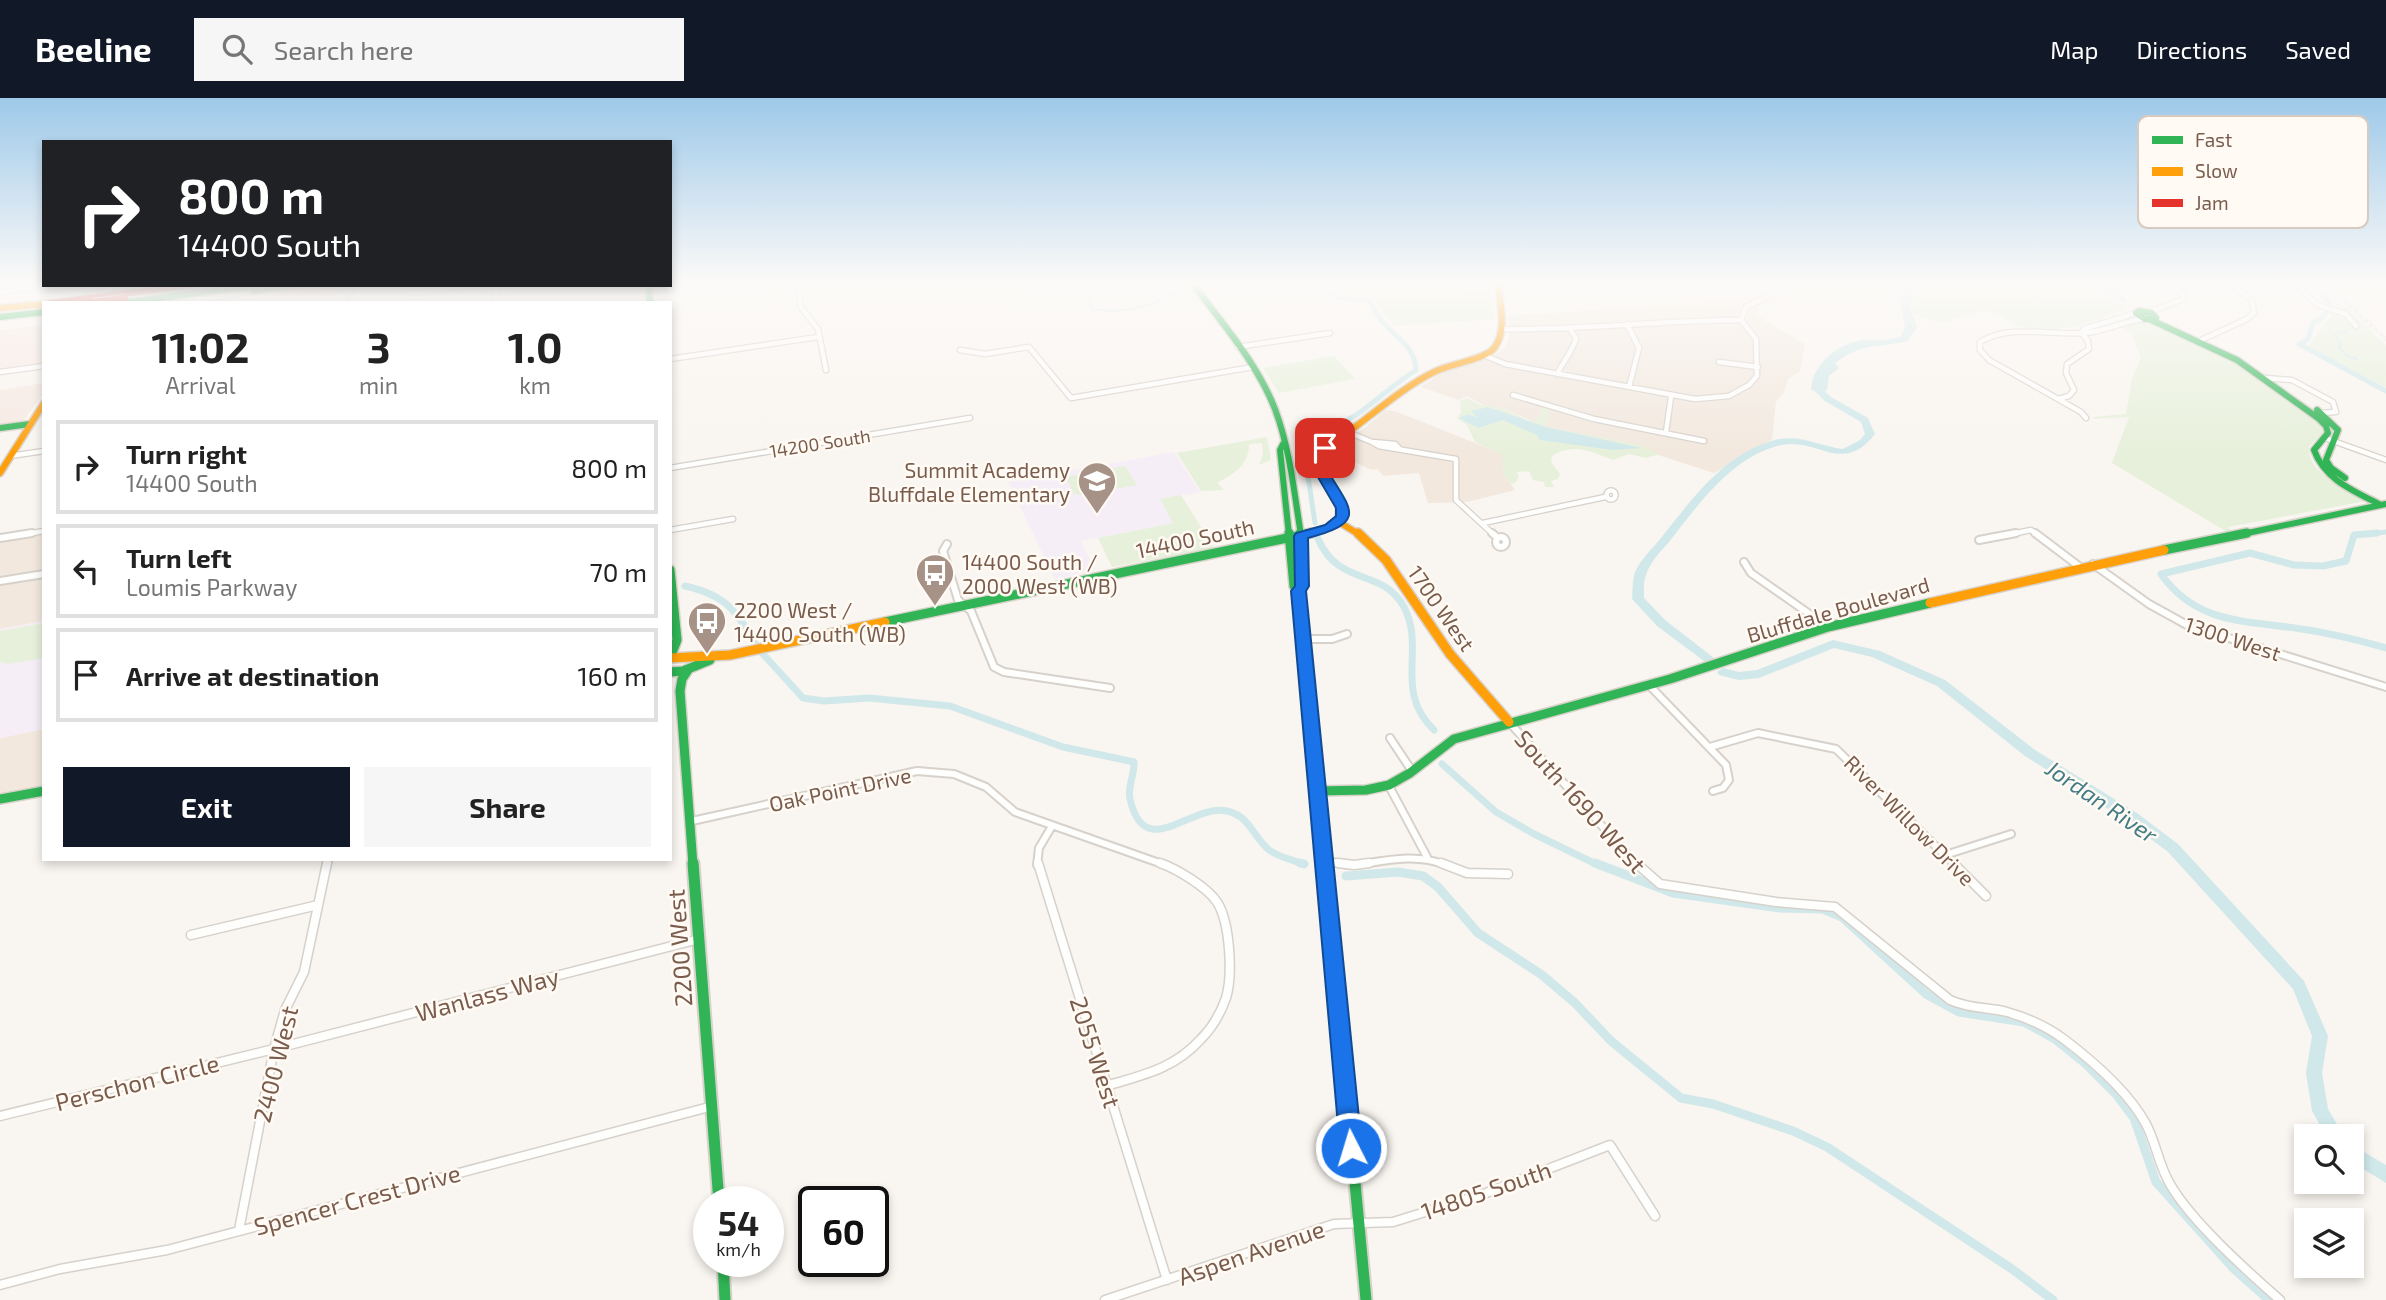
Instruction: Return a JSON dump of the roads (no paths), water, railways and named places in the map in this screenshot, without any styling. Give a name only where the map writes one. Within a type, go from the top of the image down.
[{"type":"main road","points":[[1233,340],[1253,367],[1280,421],[1283,444],[1287,448],[1302,586],[1298,591],[1366,1300]]},
{"type":"main road","points":[[1339,523],[1343,508],[1318,463],[1325,448],[1438,370],[1484,355],[1497,346],[1498,340]]},
{"type":"main road","points":[[2201,340],[2234,353],[2338,430],[2330,440],[2325,454],[2330,466],[2384,503]]},
{"type":"main road","points":[[0,473],[42,406]]},
{"type":"main road","points":[[0,428],[30,424]]},
{"type":"main road","name":"Bluffdale Boulevard","points":[[1318,791],[1363,791],[1390,786],[1449,741],[1509,722],[1649,685],[1828,627],[2093,564],[2384,503]]},
{"type":"main road","name":"14400 South","points":[[689,662],[1295,537],[1339,523]]},
{"type":"main road","name":"1700 West","points":[[1339,523],[1361,533],[1416,602],[1440,643],[1509,722]]},
{"type":"main road","points":[[672,590],[677,640],[689,662]]},
{"type":"main road","points":[[672,653],[677,640]]},
{"type":"main road","points":[[672,658],[689,662]]},
{"type":"main road","points":[[672,672],[689,662]]},
{"type":"main road","name":"2200 West","points":[[689,662],[680,691],[718,1186]]},
{"type":"main road","name":"2200 West","points":[[672,677],[680,691]]},
{"type":"main road","points":[[0,800],[42,791]]},
{"type":"main road","points":[[724,1277],[725,1300]]},
{"type":"street","points":[[672,359],[797,340]]},
{"type":"street","points":[[819,340],[826,370]]},
{"type":"street","points":[[1238,347],[1283,340]]},
{"type":"street","points":[[1556,374],[1566,355],[1574,348],[1576,340]]},
{"type":"street","points":[[1629,387],[1641,347],[1639,340]]},
{"type":"street","points":[[1484,355],[1505,364],[1671,397],[1699,400],[1735,394],[1752,383],[1757,376],[1758,367],[1756,340]]},
{"type":"street","points":[[1984,340],[1979,344],[1981,352],[1989,360],[2081,412],[2085,418]]},
{"type":"street","points":[[2058,399],[2069,396],[2074,390],[2066,373],[2067,364],[2089,349],[2087,340]]},
{"type":"street","points":[[960,350],[980,354],[1030,348],[1071,398],[1253,367]]},
{"type":"street","points":[[1719,362],[1758,367]]},
{"type":"street","points":[[0,372],[42,366]]},
{"type":"street","points":[[1513,395],[1594,419],[1704,441]]},
{"type":"street","points":[[1666,432],[1671,397]]},
{"type":"street","name":"14200 South","points":[[672,468],[970,418]]},
{"type":"street","points":[[1350,433],[1372,442],[1395,444],[1399,448],[1457,459],[1456,500],[1498,538]]},
{"type":"street","points":[[2330,440],[2386,460]]},
{"type":"street","points":[[10,456],[42,451]]},
{"type":"street","points":[[1483,523],[1605,497]]},
{"type":"street","points":[[672,530],[733,519]]},
{"type":"street","points":[[1979,540],[2031,530],[2080,567]]},
{"type":"street","points":[[0,538],[42,531]]},
{"type":"street","points":[[947,544],[943,551],[958,600],[971,611],[990,664],[998,670],[1110,688]]},
{"type":"street","points":[[1744,562],[1751,573],[1828,627]]},
{"type":"street","name":"1300 West","points":[[2093,564],[2155,608],[2187,625],[2386,687]]},
{"type":"street","points":[[0,581],[42,574]]},
{"type":"street","points":[[1304,639],[1332,639],[1347,634]]},
{"type":"street","points":[[1649,685],[1726,765],[1729,777],[1723,788],[1713,791]]},
{"type":"street","name":"South 1690 West","points":[[1509,722],[1645,873],[1660,884],[1776,902],[1835,907],[1950,1000],[1963,1006],[2006,1012],[2036,1022],[2064,1039],[2123,1093],[2146,1124],[2169,1184],[2185,1205],[2249,1273],[2280,1300]]},
{"type":"street","name":"River Willow Drive","points":[[1710,747],[1758,733],[1836,749],[1986,896]]},
{"type":"street","points":[[1390,738],[1412,771]]},
{"type":"street","points":[[1406,759],[1424,761]]},
{"type":"street","name":"Oak Point Drive","points":[[692,821],[917,771],[954,774],[986,787],[1015,812],[1178,869],[1217,902],[1228,933],[1229,984],[1226,998],[1214,1023],[1186,1054],[1168,1067],[1107,1086]]},
{"type":"street","points":[[1390,786],[1410,830],[1427,857]]},
{"type":"street","name":"2055 West","points":[[1052,826],[1039,848],[1037,868],[1167,1280]]},
{"type":"street","points":[[1945,855],[2011,834]]},
{"type":"street","points":[[1325,861],[1354,865],[1427,857],[1467,873],[1508,874]]},
{"type":"street","name":"2400 West","points":[[239,1230],[274,1049],[285,1010],[304,972],[328,861]]},
{"type":"street","points":[[191,935],[318,905]]},
{"type":"street","name":"Wanlass Way","points":[[274,1049],[699,939]]},
{"type":"street","name":"Perschon Circle","points":[[0,1116],[274,1049]]},
{"type":"street","name":"Spencer Crest Drive","points":[[0,1285],[60,1269],[167,1250],[713,1106]]},
{"type":"street","name":"14805 South","points":[[1359,1223],[1393,1222],[1486,1193],[1610,1145],[1655,1216]]},
{"type":"street","name":"Aspen Avenue","points":[[1105,1300],[1325,1226],[1359,1223]]},
{"type":"water","points":[[1909,340],[1855,351],[1845,356],[1835,363],[1839,368],[1829,376],[1827,390],[1817,393],[1811,389],[1822,363],[1837,350],[1854,342]]},
{"type":"water","points":[[1488,407],[1546,427],[1641,448],[1613,450],[1540,440],[1537,435],[1503,420],[1478,428],[1459,418],[1467,414],[1478,418],[1471,411]]},
{"type":"waterway","points":[[1315,523],[1304,449],[1315,437],[1352,418],[1416,370],[1412,354],[1400,340]]},
{"type":"waterway","points":[[2306,340],[2299,344],[2386,391]]},
{"type":"waterway","points":[[2338,340],[2341,345],[2339,348],[2349,357],[2357,359]]},
{"type":"waterway","name":"Jordan River","points":[[1708,658],[1661,623],[1638,599],[1641,573],[1646,563],[1700,496],[1746,456],[1762,447],[1788,441],[1805,442],[1844,452],[1863,442],[1870,434],[1865,420],[1828,399],[1817,388],[1821,380]]},
{"type":"waterway","points":[[2375,533],[2386,532]]},
{"type":"waterway","points":[[2358,535],[2375,533]]},
{"type":"waterway","points":[[2375,533],[2354,535],[2346,561],[2323,566],[2294,565],[2250,553],[2161,574],[2175,591],[2190,603],[2224,617],[2323,633],[2386,648]]},
{"type":"waterway","points":[[1318,539],[1338,565],[1384,586],[1404,607],[1412,638],[1412,685],[1415,700],[1422,715],[1434,730]]},
{"type":"waterway","points":[[685,586],[710,594],[728,605],[755,643]]},
{"type":"waterway","name":"Jordan River","points":[[1723,672],[1739,676],[1759,674],[1833,644],[1876,654],[1941,683],[2030,753],[2132,817],[2173,848],[2299,985],[2320,1036],[2314,1073],[2320,1111],[2328,1124]]},
{"type":"waterway","points":[[763,654],[803,698],[824,701],[869,698],[950,706],[1063,747],[1134,762],[1130,799],[1137,818],[1146,827],[1158,829],[1213,811],[1227,811],[1241,817],[1269,850],[1304,864],[1300,863]]},
{"type":"waterway","points":[[1442,764],[1496,812],[1598,865]]},
{"type":"waterway","points":[[1595,863],[1673,893],[1780,908],[1823,909],[1842,917],[1926,994],[1959,1012],[2024,1022],[2055,1039],[2086,1064],[2116,1094],[2134,1118],[2156,1182],[2234,1269],[2269,1300]]},
{"type":"waterway","points":[[1346,876],[1398,872],[1423,876],[1438,887],[1478,933],[1542,975],[1575,1003],[1611,1041],[1681,1098],[1713,1104],[1793,1131],[1827,1147],[2012,1269],[2053,1300]]},
{"type":"waterway","name":"Jordan River","points":[[2364,1161],[2386,1175]]},
{"type":"place","name":"Summit Academy Bluffdale Elementary","points":[[1097,515]]},
{"type":"place","name":"14400 South / 2000 West (WB)","points":[[935,607]]},
{"type":"place","name":"2200 West / 14400 South (WB)","points":[[707,655]]}]
